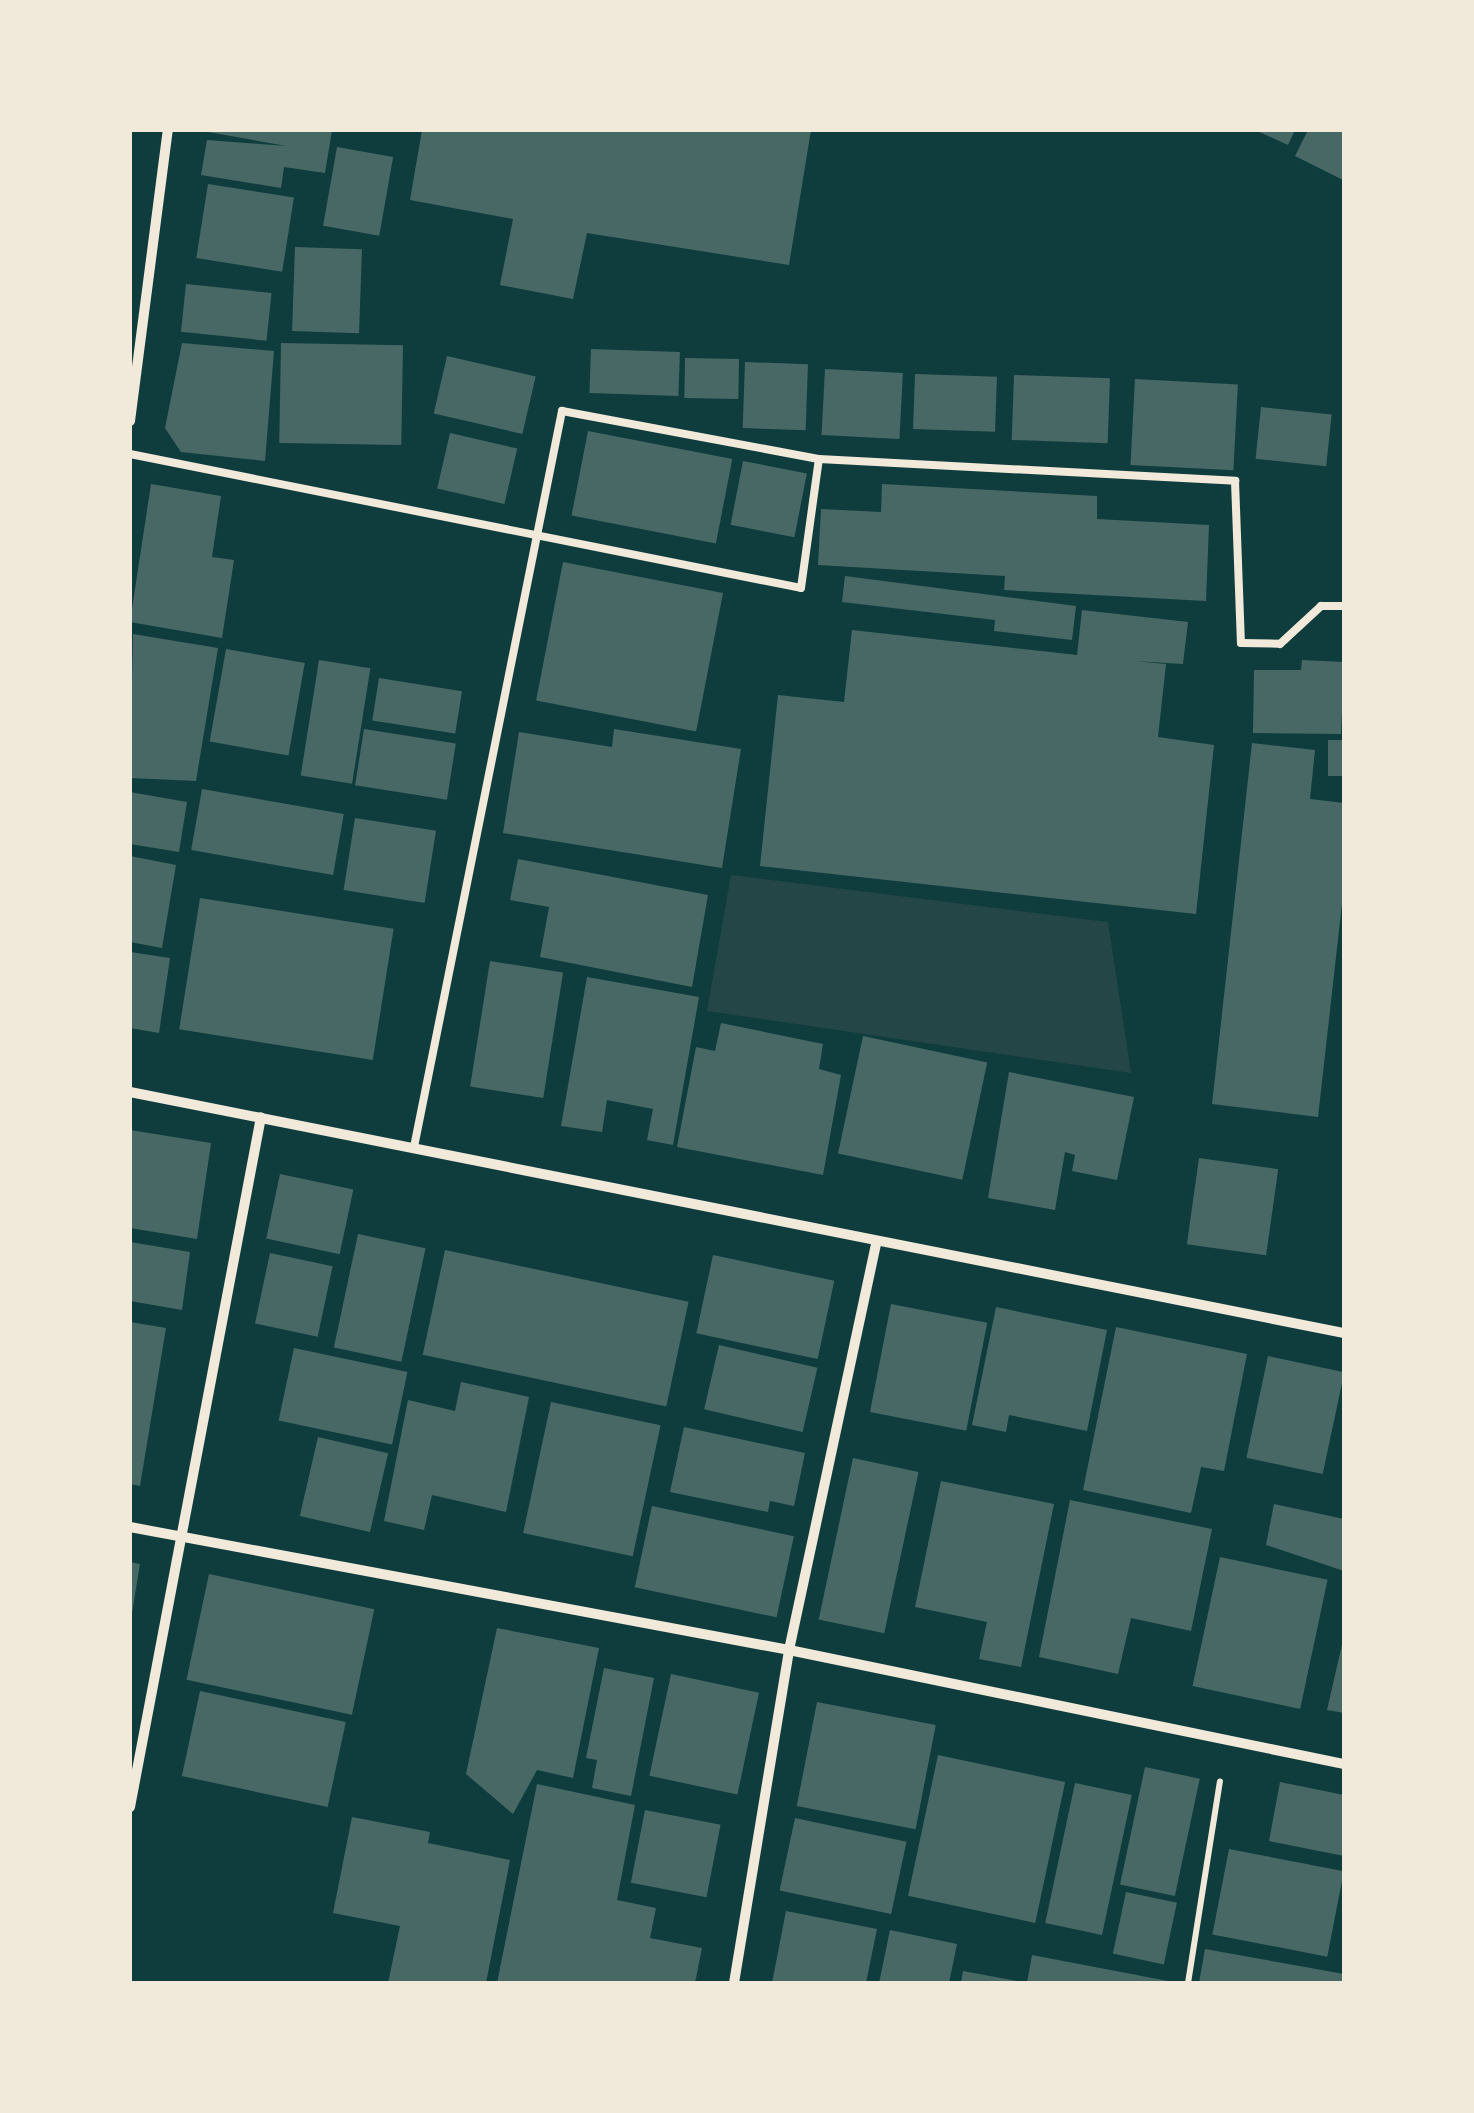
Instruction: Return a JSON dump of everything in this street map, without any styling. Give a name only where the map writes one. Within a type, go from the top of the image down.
[{"type":"street","points":[[130,421],[168,130]]},
{"type":"street","points":[[130,1092],[1344,1333]]},
{"type":"street","points":[[130,1807],[261,1117]]},
{"type":"street","points":[[734,1983],[790,1650],[876,1243]]},
{"type":"street","points":[[130,1527],[790,1650],[1344,1764]]},
{"type":"lane","points":[[414,1147],[534,531],[562,411],[819,458],[1235,481],[1241,643],[1280,644],[1321,606],[1344,606]]},
{"type":"lane","points":[[130,454],[534,531],[801,588],[819,458]]},
{"type":"path","points":[[1188,1983],[1226,1739]]},
{"type":"shaded area","points":[[731,875],[1108,922],[1131,1073],[707,1011]]},
{"type":"building","points":[[197,130],[332,130],[325,173],[284,167],[281,188],[201,175],[207,140],[286,146]]},
{"type":"building","points":[[422,130],[811,130],[789,265],[587,233],[573,299],[500,285],[513,219],[410,200]]},
{"type":"building","points":[[1255,130],[1295,130],[1288,145]]},
{"type":"building","points":[[1308,130],[1344,130],[1343,180],[1295,156]]},
{"type":"building","points":[[337,147],[393,157],[379,236],[323,226]]},
{"type":"building","points":[[208,184],[294,198],[282,272],[196,258]]},
{"type":"building","points":[[295,247],[362,249],[359,333],[292,331]]},
{"type":"building","points":[[186,284],[272,293],[267,341],[181,332]]},
{"type":"building","points":[[182,343],[274,351],[265,461],[181,452],[165,428]]},
{"type":"building","points":[[281,343],[403,345],[401,445],[279,443]]},
{"type":"building","points":[[591,349],[680,352],[678,396],[589,393]]},
{"type":"building","points":[[447,356],[536,376],[522,434],[434,413]]},
{"type":"building","points":[[685,358],[739,359],[738,399],[684,398]]},
{"type":"building","points":[[745,362],[808,364],[806,430],[743,428]]},
{"type":"building","points":[[825,369],[903,373],[899,439],[822,435]]},
{"type":"building","points":[[915,374],[997,377],[995,432],[913,429]]},
{"type":"building","points":[[1014,375],[1110,378],[1108,443],[1012,440]]},
{"type":"building","points":[[1135,379],[1238,384],[1233,470],[1130,465]]},
{"type":"building","points":[[1261,407],[1332,414],[1326,466],[1256,459]]},
{"type":"building","points":[[588,431],[732,459],[716,543],[572,515]]},
{"type":"building","points":[[450,433],[517,449],[504,504],[437,489]]},
{"type":"building","points":[[743,461],[807,473],[794,537],[731,525]]},
{"type":"building","points":[[151,484],[221,496],[212,557],[234,560],[222,638],[130,622]]},
{"type":"building","points":[[882,484],[1097,496],[1097,519],[1209,525],[1206,601],[1004,590],[1005,576],[818,565],[821,509],[881,512]]},
{"type":"building","points":[[563,562],[723,593],[696,732],[536,700]]},
{"type":"building","points":[[845,576],[1076,606],[1072,640],[994,631],[995,620],[842,602]]},
{"type":"building","points":[[1082,610],[1188,622],[1183,664],[1134,661],[1166,664],[1158,737],[1214,745],[1196,914],[760,866],[778,695],[844,702],[852,630],[1077,655]]},
{"type":"building","points":[[133,634],[218,648],[196,781],[130,778]]},
{"type":"building","points":[[226,649],[305,663],[288,755],[210,742]]},
{"type":"building","points":[[319,660],[370,668],[352,784],[301,776]]},
{"type":"building","points":[[1302,660],[1344,662],[1341,734],[1253,733],[1254,670],[1301,670]]},
{"type":"building","points":[[379,678],[462,691],[455,734],[372,720]]},
{"type":"building","points":[[364,729],[456,744],[447,800],[355,785]]},
{"type":"building","points":[[614,729],[741,749],[722,868],[503,833],[519,732],[612,747]]},
{"type":"building","points":[[1328,740],[1344,740],[1344,776],[1328,776]]},
{"type":"building","points":[[1252,743],[1315,750],[1310,799],[1344,803],[1344,886],[1318,1117],[1212,1104]]},
{"type":"building","points":[[202,789],[344,814],[333,875],[191,850]]},
{"type":"building","points":[[130,792],[187,802],[179,852],[130,844]]},
{"type":"building","points":[[355,818],[436,831],[425,903],[344,890]]},
{"type":"building","points":[[130,856],[176,865],[162,948],[130,942]]},
{"type":"building","points":[[518,859],[708,895],[692,987],[540,957],[549,907],[510,900]]},
{"type":"building","points":[[200,898],[394,929],[373,1060],[179,1029]]},
{"type":"building","points":[[130,952],[170,958],[159,1033],[130,1028]]},
{"type":"building","points":[[490,961],[563,973],[543,1098],[470,1086]]},
{"type":"building","points":[[587,977],[699,997],[673,1145],[647,1140],[653,1109],[607,1100],[602,1132],[561,1126]]},
{"type":"building","points":[[721,1023],[823,1044],[819,1069],[841,1075],[823,1175],[677,1147],[696,1047],[715,1051]]},
{"type":"building","points":[[863,1036],[987,1062],[962,1180],[838,1153]]},
{"type":"building","points":[[1009,1072],[1134,1097],[1117,1180],[1072,1171],[1075,1155],[1065,1152],[1055,1210],[988,1198]]},
{"type":"building","points":[[130,1130],[211,1143],[197,1239],[130,1228]]},
{"type":"building","points":[[1199,1158],[1278,1169],[1266,1255],[1187,1244]]},
{"type":"building","points":[[280,1174],[353,1190],[340,1254],[266,1239]]},
{"type":"building","points":[[358,1234],[425,1248],[401,1362],[334,1347]]},
{"type":"building","points":[[130,1242],[190,1252],[182,1310],[130,1301]]},
{"type":"building","points":[[445,1250],[689,1302],[666,1406],[423,1355]]},
{"type":"building","points":[[270,1253],[333,1266],[318,1337],[255,1323]]},
{"type":"building","points":[[713,1255],[834,1281],[818,1359],[696,1333]]},
{"type":"building","points":[[891,1304],[987,1323],[966,1431],[870,1412]]},
{"type":"building","points":[[996,1307],[1107,1330],[1087,1431],[1009,1415],[1006,1432],[972,1425]]},
{"type":"building","points":[[130,1322],[166,1328],[140,1486],[130,1484]]},
{"type":"building","points":[[1116,1327],[1247,1354],[1224,1471],[1201,1467],[1191,1513],[1083,1490]]},
{"type":"building","points":[[719,1345],[817,1368],[803,1432],[704,1409]]},
{"type":"building","points":[[294,1348],[407,1372],[392,1445],[279,1420]]},
{"type":"building","points":[[1268,1356],[1344,1372],[1323,1474],[1246,1458]]},
{"type":"building","points":[[461,1382],[529,1397],[506,1512],[432,1495],[424,1530],[384,1521],[408,1400],[455,1411]]},
{"type":"building","points":[[551,1402],[661,1425],[633,1556],[523,1533]]},
{"type":"building","points":[[684,1427],[805,1453],[794,1506],[770,1501],[768,1512],[670,1492]]},
{"type":"building","points":[[318,1437],[388,1453],[370,1532],[300,1516]]},
{"type":"building","points":[[853,1458],[919,1472],[884,1633],[819,1619]]},
{"type":"building","points":[[941,1481],[1054,1504],[1021,1667],[979,1659],[987,1622],[915,1607]]},
{"type":"building","points":[[1070,1500],[1212,1529],[1191,1631],[1131,1618],[1118,1674],[1039,1657]]},
{"type":"building","points":[[1274,1504],[1344,1519],[1344,1571],[1266,1545]]},
{"type":"building","points":[[652,1506],[794,1536],[777,1617],[635,1587]]},
{"type":"building","points":[[1220,1557],[1328,1580],[1300,1709],[1193,1686]]},
{"type":"building","points":[[130,1562],[140,1564],[132,1613],[130,1613]]},
{"type":"building","points":[[209,1574],[374,1609],[352,1715],[187,1680]]},
{"type":"building","points":[[497,1628],[599,1648],[573,1778],[537,1770],[513,1814],[466,1774]]},
{"type":"building","points":[[1344,1636],[1344,1713],[1327,1710]]},
{"type":"building","points":[[604,1668],[654,1678],[631,1796],[592,1788],[597,1760],[586,1758]]},
{"type":"building","points":[[671,1674],[759,1693],[737,1794],[649,1776]]},
{"type":"building","points":[[200,1691],[346,1722],[328,1807],[182,1776]]},
{"type":"building","points":[[817,1702],[936,1725],[916,1829],[797,1806]]},
{"type":"building","points":[[938,1755],[1065,1782],[1035,1923],[908,1896]]},
{"type":"building","points":[[1145,1767],[1200,1779],[1175,1896],[1120,1884]]},
{"type":"building","points":[[1280,1782],[1344,1795],[1344,1856],[1269,1841]]},
{"type":"building","points":[[1075,1783],[1132,1795],[1102,1935],[1045,1923]]},
{"type":"building","points":[[537,1784],[635,1805],[617,1900],[656,1908],[650,1938],[702,1948],[695,1983],[497,1983]]},
{"type":"building","points":[[645,1810],[721,1825],[706,1897],[631,1883]]},
{"type":"building","points":[[352,1817],[430,1832],[428,1843],[510,1860],[486,1983],[388,1983],[400,1926],[333,1913]]},
{"type":"building","points":[[795,1818],[907,1842],[891,1914],[780,1890]]},
{"type":"building","points":[[1229,1849],[1344,1871],[1327,1957],[1212,1934]]},
{"type":"building","points":[[1126,1892],[1177,1903],[1164,1964],[1113,1954]]},
{"type":"building","points":[[786,1911],[877,1929],[866,1983],[772,1983]]},
{"type":"building","points":[[890,1930],[957,1944],[949,1983],[879,1983]]},
{"type":"building","points":[[1205,1949],[1344,1974],[1344,1983],[1199,1983]]},
{"type":"building","points":[[1032,1955],[1168,1981],[1027,1983]]},
{"type":"building","points":[[963,1971],[1017,1981],[1017,1983],[961,1983]]}]
